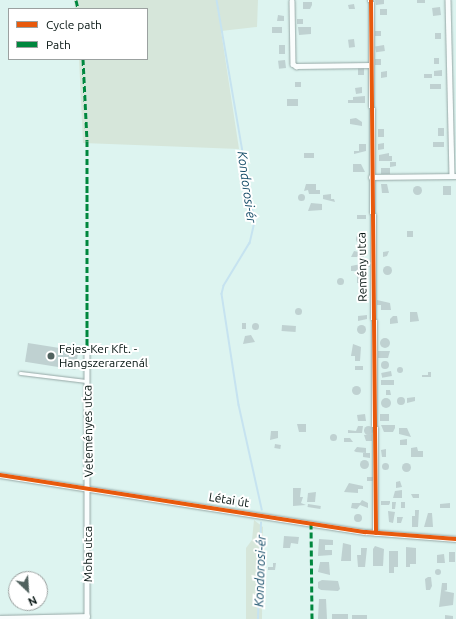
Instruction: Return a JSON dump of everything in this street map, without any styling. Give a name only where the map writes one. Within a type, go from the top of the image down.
[{"type":"street","name":"Remény utca","points":[[371,0],[371,177],[376,533]]},
{"type":"street","points":[[371,177],[454,176],[448,0]]},
{"type":"street","points":[[292,1],[293,64],[296,66],[371,65]]},
{"type":"street","name":"Veteményes utca","points":[[87,350],[89,489]]},
{"type":"street","name":"Létai út","points":[[0,475],[376,533],[456,539]]},
{"type":"street","name":"Moha utca","points":[[87,618],[89,489]]},
{"type":"street","points":[[0,618],[87,618]]},
{"type":"lane","points":[[20,373],[87,381]]},
{"type":"green space","points":[[74,0],[258,0],[257,27],[221,31],[239,149],[83,143],[79,60],[148,60],[148,8],[75,8]]},
{"type":"green space","points":[[254,520],[263,527],[262,619],[246,619],[246,548],[252,540]]},
{"type":"building","points":[[375,0],[384,0],[384,4],[376,5]]},
{"type":"building","points":[[417,0],[425,0],[425,3],[417,3]]},
{"type":"building","points":[[303,2],[312,2],[310,9],[303,9]]},
{"type":"building","points":[[354,4],[355,9],[349,9],[348,5]]},
{"type":"building","points":[[440,7],[441,15],[433,16],[432,8]]},
{"type":"building","points":[[380,9],[387,9],[387,15],[380,15]]},
{"type":"building","points":[[278,15],[284,16],[284,21],[277,21]]},
{"type":"building","points":[[297,19],[303,19],[303,24],[297,24]]},
{"type":"building","points":[[272,27],[282,27],[282,33],[272,33]]},
{"type":"building","points":[[298,27],[311,27],[311,34],[299,35]]},
{"type":"building","points":[[375,31],[381,31],[381,36],[375,36]]},
{"type":"building","points":[[435,33],[441,33],[441,39],[435,39]]},
{"type":"building","points":[[354,39],[355,47],[349,48],[348,40]]},
{"type":"building","points":[[279,45],[285,45],[285,54],[279,54]]},
{"type":"building","points":[[384,45],[385,51],[376,52],[375,46]]},
{"type":"building","points":[[434,58],[439,58],[439,64],[434,64]]},
{"type":"building","points":[[375,59],[381,59],[381,65],[375,65]]},
{"type":"building","points":[[285,60],[286,68],[279,69],[278,61]]},
{"type":"building","points":[[358,68],[364,68],[364,75],[358,75]]},
{"type":"building","points":[[442,70],[442,76],[434,76],[434,71]]},
{"type":"building","points":[[387,71],[387,77],[381,78],[381,72]]},
{"type":"building","points":[[424,74],[432,74],[432,78],[424,78]]},
{"type":"building","points":[[295,82],[301,82],[301,87],[295,87]]},
{"type":"building","points":[[430,84],[441,84],[441,89],[430,89]]},
{"type":"building","points":[[362,87],[362,93],[356,94],[355,88]]},
{"type":"building","points":[[365,96],[365,103],[348,103],[348,100],[353,100],[353,97]]},
{"type":"building","points":[[287,99],[298,99],[298,106],[287,106]]},
{"type":"building","points":[[356,118],[362,122],[362,126],[350,124],[350,119]]},
{"type":"building","points":[[438,128],[444,128],[444,136],[438,136]]},
{"type":"building","points":[[378,129],[384,129],[384,137],[378,137]]},
{"type":"building","points":[[433,142],[444,142],[444,147],[433,147]]},
{"type":"building","points":[[384,143],[384,149],[378,150],[378,144]]},
{"type":"building","points":[[359,144],[366,144],[366,151],[354,154],[354,151],[359,151]]},
{"type":"building","points":[[304,153],[314,153],[314,158],[304,158]]},
{"type":"building","points":[[389,153],[389,156],[392,156],[392,161],[379,161],[379,155]]},
{"type":"building","points":[[390,162],[396,162],[396,166],[390,167]]},
{"type":"building","points":[[353,164],[361,164],[365,172],[353,172]]},
{"type":"building","points":[[381,168],[390,168],[390,174],[381,174]]},
{"type":"building","points":[[306,184],[316,184],[316,190],[320,190],[320,194],[309,194],[308,190],[304,191]]},
{"type":"building","points":[[381,184],[387,184],[389,193],[382,193]]},
{"type":"building","points":[[417,185],[422,190],[417,195],[412,190]]},
{"type":"building","points":[[443,186],[451,186],[451,195],[443,195]]},
{"type":"building","points":[[301,193],[304,194],[304,200],[301,201],[298,200],[297,197],[298,194]]},
{"type":"building","points":[[331,194],[331,199],[334,199],[335,202],[323,199],[323,195]]},
{"type":"building","points":[[311,203],[322,204],[322,210],[308,211]]},
{"type":"building","points":[[357,215],[366,215],[366,219],[357,219]]},
{"type":"building","points":[[407,231],[413,231],[413,237],[407,237]]},
{"type":"building","points":[[360,235],[363,236],[363,242],[360,243],[357,242],[356,239],[357,236]]},
{"type":"building","points":[[354,251],[364,253],[364,257],[351,257]]},
{"type":"building","points":[[389,251],[387,256],[383,257],[383,252]]},
{"type":"building","points":[[365,260],[370,260],[370,267],[365,267]]},
{"type":"building","points":[[361,264],[361,271],[351,271],[351,266]]},
{"type":"building","points":[[387,265],[392,270],[387,275],[382,270]]},
{"type":"building","points":[[357,276],[363,276],[362,283],[357,283]]},
{"type":"building","points":[[340,278],[343,281],[340,284],[337,281]]},
{"type":"building","points":[[377,300],[390,303],[391,310],[381,310],[381,305],[377,305]]},
{"type":"building","points":[[298,307],[301,308],[301,314],[298,315],[295,314],[294,311],[295,308]]},
{"type":"building","points":[[410,312],[417,312],[419,321],[410,322]]},
{"type":"building","points":[[367,315],[367,319],[358,321],[358,316]]},
{"type":"building","points":[[393,316],[397,316],[398,323],[390,324],[390,319]]},
{"type":"building","points":[[255,322],[259,326],[255,330],[251,326]]},
{"type":"building","points":[[242,323],[246,323],[246,329],[242,329]]},
{"type":"building","points":[[282,325],[296,326],[296,332],[282,331]]},
{"type":"building","points":[[359,325],[363,325],[365,329],[363,333],[359,333],[357,331],[357,327]]},
{"type":"building","points":[[251,335],[255,342],[243,344],[245,336]]},
{"type":"building","points":[[383,338],[387,338],[389,339],[389,347],[383,348],[380,345],[380,341]]},
{"type":"building","name":"Fejes-Ker Kft. - Hangszerarzenál","points":[[28,343],[78,351],[75,370],[25,362]]},
{"type":"building","points":[[353,344],[361,347],[360,361],[355,361],[355,356],[351,356]]},
{"type":"building","points":[[378,351],[390,351],[388,358],[378,358]]},
{"type":"building","points":[[385,361],[388,362],[388,368],[385,369],[382,368],[381,365],[382,362]]},
{"type":"building","points":[[355,366],[363,366],[363,370],[355,370]]},
{"type":"building","points":[[400,367],[403,370],[400,373],[397,370]]},
{"type":"building","points":[[391,371],[392,376],[382,378],[381,373]]},
{"type":"building","points":[[428,372],[431,372],[431,377],[422,377],[422,375],[428,375]]},
{"type":"building","points":[[381,380],[394,380],[394,385],[381,385]]},
{"type":"building","points":[[356,385],[361,390],[356,395],[351,390]]},
{"type":"building","points":[[386,390],[390,390],[391,395],[386,395]]},
{"type":"building","points":[[399,397],[403,397],[405,401],[403,405],[399,405],[397,403],[397,399]]},
{"type":"building","points":[[415,397],[415,401],[407,403],[407,398]]},
{"type":"building","points":[[384,398],[388,398],[390,399],[390,407],[384,408],[381,405],[381,401]]},
{"type":"building","points":[[365,414],[366,421],[358,421],[357,415]]},
{"type":"building","points":[[380,414],[389,414],[389,421],[380,421]]},
{"type":"building","points":[[297,424],[306,424],[306,432],[299,432]]},
{"type":"building","points":[[381,425],[395,425],[395,428],[393,432],[384,432]]},
{"type":"building","points":[[358,426],[363,426],[362,433],[348,433],[348,430],[356,431]]},
{"type":"building","points":[[366,426],[370,426],[372,430],[370,434],[366,434],[364,432],[364,428]]},
{"type":"building","points":[[399,428],[407,428],[411,437],[399,434]]},
{"type":"building","points":[[271,431],[278,431],[278,438],[270,440]]},
{"type":"building","points":[[333,433],[336,434],[336,440],[333,441],[330,440],[329,437],[330,434]]},
{"type":"building","points":[[372,434],[372,441],[366,441],[364,435]]},
{"type":"building","points":[[344,438],[350,438],[353,442],[344,442]]},
{"type":"building","points":[[407,439],[407,445],[400,445],[400,440]]},
{"type":"building","points":[[275,444],[281,445],[280,449],[274,448]]},
{"type":"building","points":[[357,447],[366,448],[366,453],[354,451]]},
{"type":"building","points":[[417,447],[418,451],[423,451],[423,457],[411,457],[411,448]]},
{"type":"building","points":[[386,449],[386,457],[382,457],[381,450]]},
{"type":"building","points":[[363,453],[370,453],[370,458],[363,457]]},
{"type":"building","points":[[362,460],[366,460],[368,464],[366,468],[362,468],[360,466],[360,462]]},
{"type":"building","points":[[406,462],[411,467],[406,472],[401,467]]},
{"type":"building","points":[[385,463],[388,466],[385,469],[382,466]]},
{"type":"building","points":[[367,477],[373,477],[373,481],[367,481]]},
{"type":"building","points":[[400,481],[402,487],[396,488],[396,482]]},
{"type":"building","points":[[349,483],[363,486],[363,489],[358,489],[358,493],[344,492]]},
{"type":"building","points":[[293,488],[301,488],[300,497],[303,497],[301,503],[306,505],[293,506]]},
{"type":"building","points":[[402,490],[402,498],[393,498],[395,491]]},
{"type":"building","points":[[316,492],[315,502],[307,502],[308,493]]},
{"type":"building","points":[[411,494],[419,494],[419,498],[413,498]]},
{"type":"building","points":[[362,500],[368,503],[368,508],[360,505],[357,509],[351,508],[352,503],[360,503]]},
{"type":"building","points":[[381,501],[390,501],[390,503],[389,505],[381,505]]},
{"type":"building","points":[[392,502],[396,502],[395,509],[392,509]]},
{"type":"building","points":[[401,502],[405,502],[405,508],[401,508]]},
{"type":"building","points":[[450,503],[450,508],[440,508],[440,504]]},
{"type":"building","points":[[308,504],[321,506],[320,509],[308,507]]},
{"type":"building","points":[[415,510],[419,510],[418,527],[412,527],[412,516],[415,516]]},
{"type":"building","points":[[388,511],[395,512],[393,523],[389,522]]},
{"type":"building","points":[[428,513],[432,513],[433,527],[424,527]]},
{"type":"building","points":[[356,514],[360,514],[362,518],[360,522],[356,522],[354,520],[354,516]]},
{"type":"building","points":[[397,517],[403,517],[401,523],[397,523]]},
{"type":"building","points":[[284,536],[299,537],[298,544],[291,543],[290,548],[283,548]]},
{"type":"building","points":[[319,539],[333,540],[333,545],[325,545],[325,550],[332,550],[332,555],[318,556]]},
{"type":"building","points":[[343,543],[351,545],[351,561],[341,561]]},
{"type":"building","points":[[375,546],[384,549],[383,566],[373,566],[373,549]]},
{"type":"building","points":[[406,547],[416,548],[416,564],[410,564],[410,567],[406,567]]},
{"type":"building","points":[[361,548],[367,548],[365,567],[358,567],[357,555],[361,555]]},
{"type":"building","points":[[389,551],[398,551],[398,567],[394,567],[394,573],[389,573]]},
{"type":"building","points":[[449,552],[455,552],[455,562],[449,562]]},
{"type":"building","points":[[444,554],[445,563],[437,563],[437,555]]},
{"type":"building","points":[[320,562],[329,562],[330,575],[318,572]]},
{"type":"building","points":[[273,563],[276,563],[275,570],[268,570],[268,567],[273,567]]},
{"type":"building","points":[[438,569],[441,572],[438,575],[435,572]]},
{"type":"building","points":[[431,577],[432,586],[430,590],[426,590],[425,579]]},
{"type":"building","points":[[322,580],[338,581],[340,589],[338,591],[321,590],[318,588],[318,582]]},
{"type":"building","points":[[442,583],[447,583],[447,590],[444,591],[454,593],[453,605],[439,607]]},
{"type":"building","points":[[319,599],[326,599],[327,619],[318,619]]},
{"type":"building","points":[[332,614],[348,614],[348,619],[332,619]]},
{"type":"building","points":[[352,615],[367,615],[367,619],[352,619]]},
{"type":"building","points":[[445,615],[453,616],[453,619],[445,619]]},
{"type":"waterway","name":"Kondorosi-ér","points":[[217,0],[255,222],[250,243],[224,286],[222,294],[239,405],[262,509]]},
{"type":"waterway","name":"Kondorosi-ér","points":[[258,619],[261,523]]},
{"type":"marked path","points":[[76,0],[78,8]]},
{"type":"marked path","points":[[83,60],[87,141],[87,350]]},
{"type":"marked path","points":[[311,523],[312,619]]},
{"type":"cycle path","points":[[371,0],[376,533]]},
{"type":"cycle path","points":[[0,475],[366,532],[456,539]]},
{"type":"place","name":"Fejes-Ker Kft. - Hangszerarzenál","points":[[51,356]]}]
